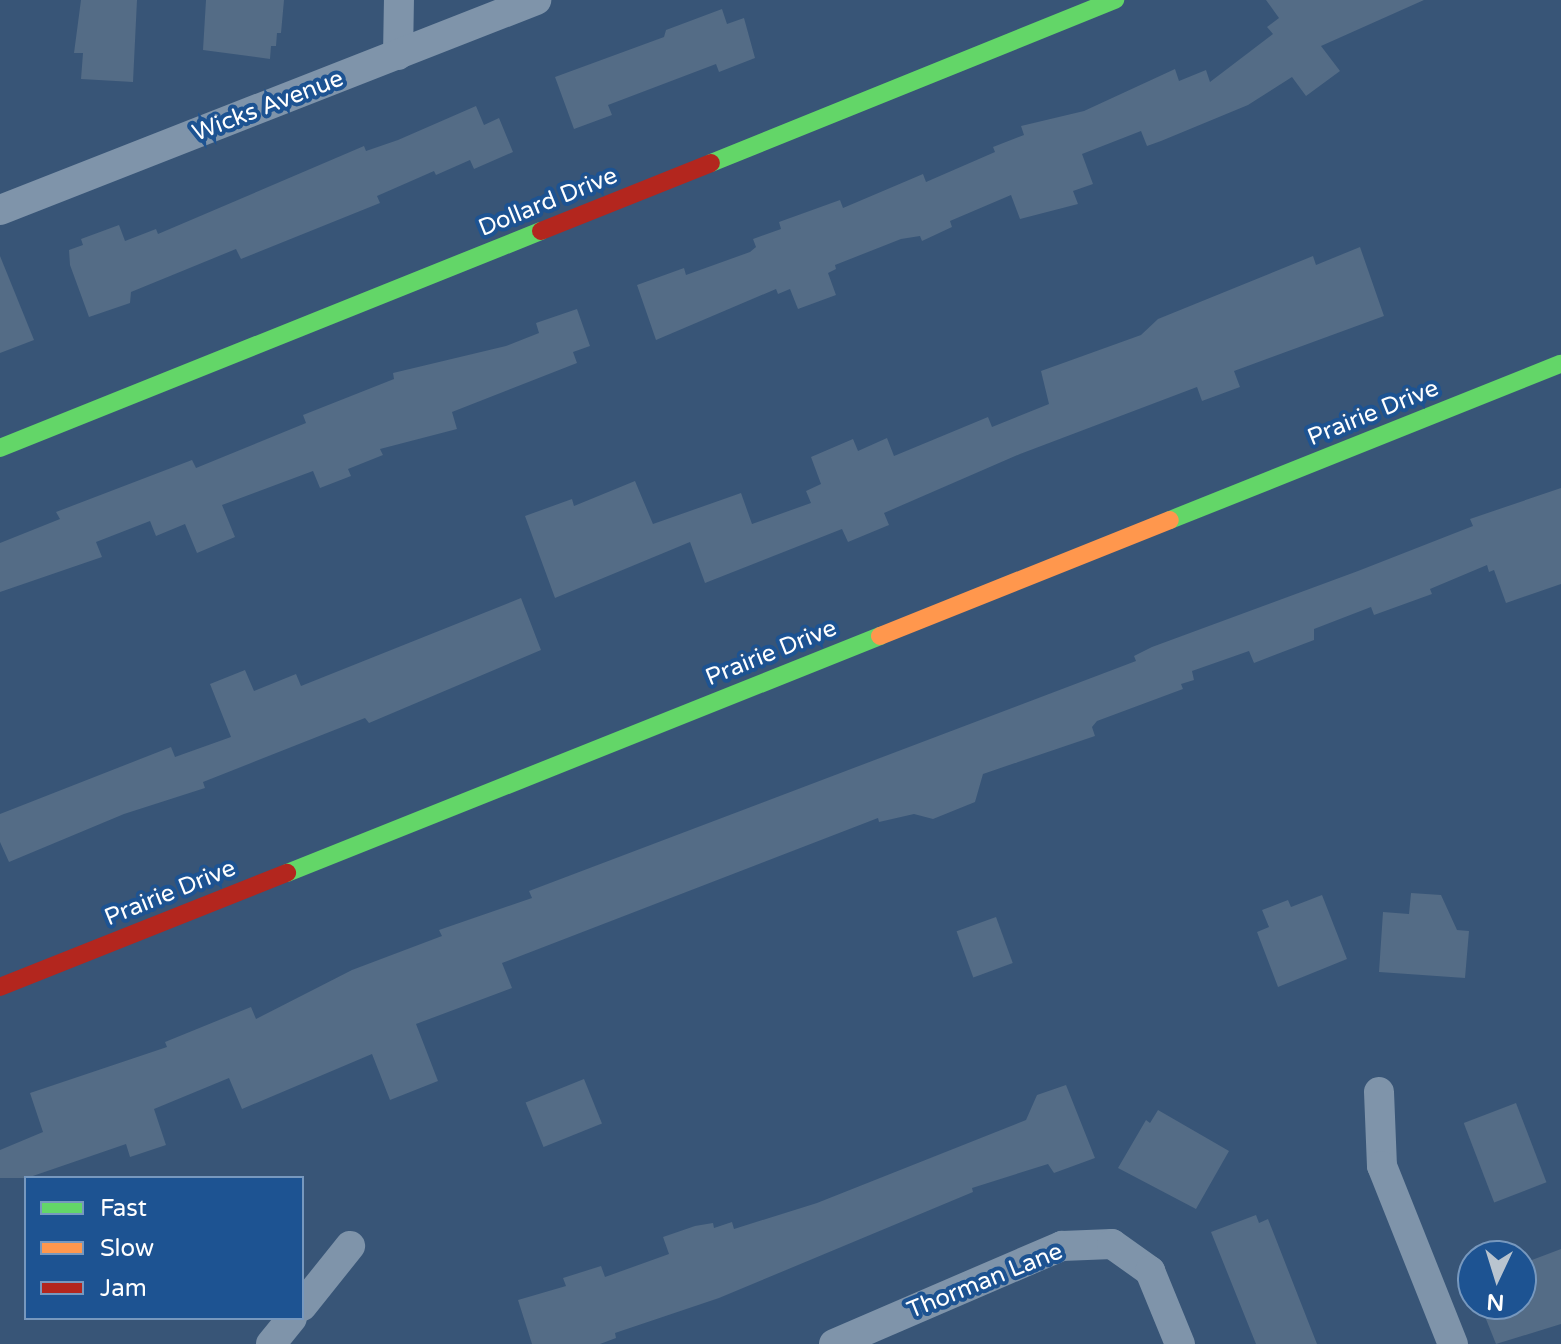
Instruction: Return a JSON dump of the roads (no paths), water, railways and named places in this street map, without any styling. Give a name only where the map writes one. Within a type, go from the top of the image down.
[{"type":"street","points":[[398,55],[399,0]]},
{"type":"street","name":"Wicks Avenue","points":[[0,210],[536,0]]},
{"type":"street","name":"Dollard Drive","points":[[0,448],[1115,0]]},
{"type":"street","name":"Prairie Drive","points":[[0,987],[1561,364]]},
{"type":"street","points":[[1379,1092],[1382,1166],[1453,1344]]},
{"type":"street","name":"Thorman Lane","points":[[834,1344],[1062,1246],[1112,1244],[1150,1271],[1180,1344]]},
{"type":"street","points":[[304,1304],[350,1246]]},
{"type":"street","points":[[271,1344],[290,1320]]}]
